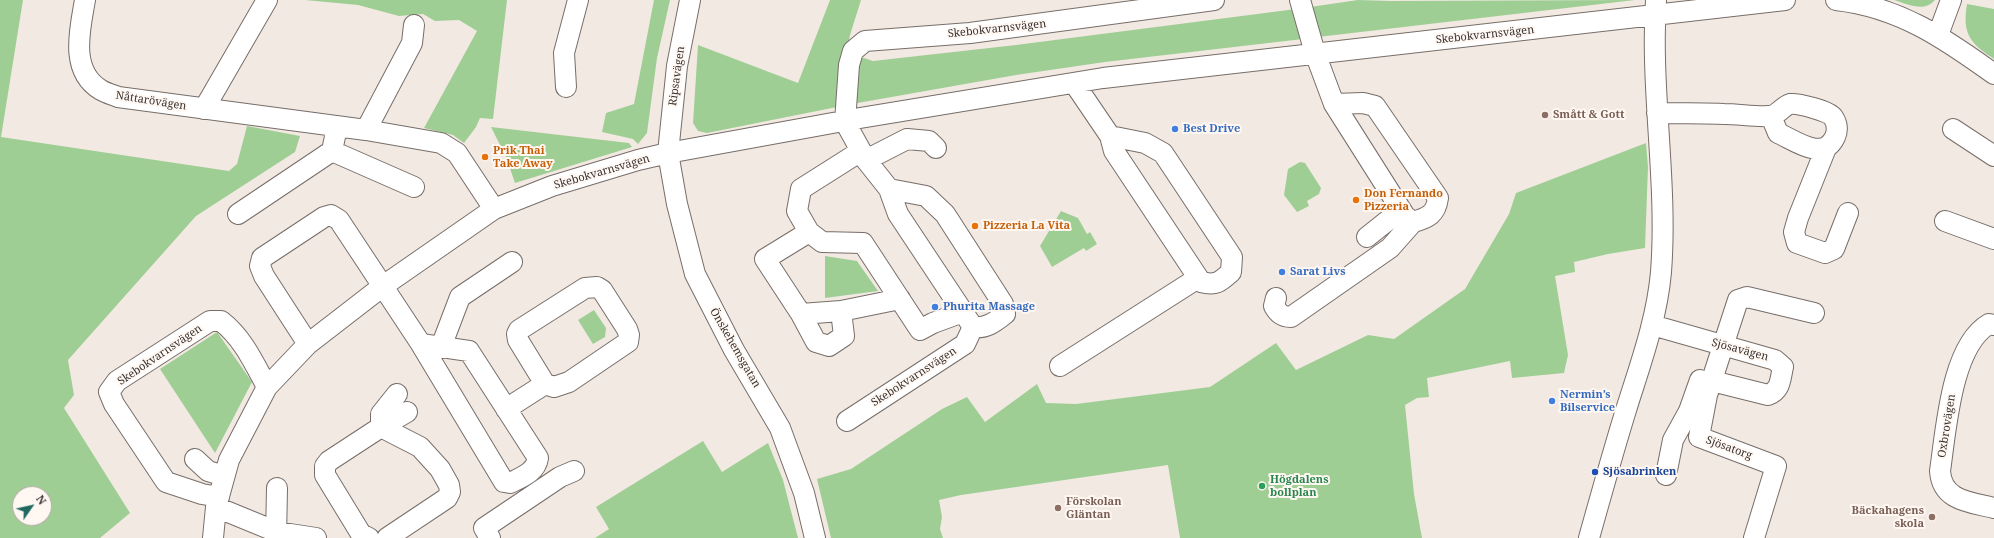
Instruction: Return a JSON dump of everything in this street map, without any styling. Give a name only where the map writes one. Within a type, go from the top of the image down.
[{"type":"street","name":"Nåttarövägen","points":[[85,0],[79,41],[79,56],[82,67],[89,79],[100,89],[118,97],[366,130],[441,143],[457,153],[494,209]]},
{"type":"street","points":[[204,109],[267,0]]},
{"type":"street","points":[[566,87],[564,53],[578,0]]},
{"type":"street","name":"Ripsavägen","points":[[668,153],[677,66],[690,0]]},
{"type":"street","name":"Skebokvarnsvägen","points":[[846,122],[849,65],[853,51],[866,41],[985,31],[1214,0]]},
{"type":"street","points":[[1300,0],[1314,53],[1334,104],[1407,216]]},
{"type":"street","name":"Skebokvarnsvägen","points":[[213,538],[218,502],[228,460],[267,387],[308,344],[383,286],[494,209],[552,186],[668,153],[1074,83],[1655,8],[1785,0]]},
{"type":"street","points":[[1836,0],[1862,3],[1920,25],[1938,35],[1994,74]]},
{"type":"street","points":[[1938,35],[1951,0]]},
{"type":"street","points":[[1589,538],[1652,326],[1661,273],[1662,198],[1657,113],[1655,8]]},
{"type":"street","points":[[366,130],[412,44],[414,25]]},
{"type":"street","points":[[1074,83],[1110,136],[1114,151],[1198,278],[1201,282],[1210,284],[1219,282],[1231,272],[1232,257],[1163,153],[1145,143],[1110,136]]},
{"type":"street","points":[[1334,104],[1363,103],[1375,106],[1438,198],[1437,208],[1430,215],[1407,216],[1367,237]]},
{"type":"street","points":[[1657,113],[1771,116],[1790,104],[1805,106],[1830,114],[1837,122],[1836,133],[1832,142],[1826,148],[1798,218],[1794,232],[1797,243],[1825,253],[1834,249],[1848,213]]},
{"type":"street","points":[[1771,116],[1778,132],[1808,147],[1820,150],[1826,148]]},
{"type":"street","points":[[846,122],[864,155],[889,189],[898,214],[968,320],[982,328],[1005,314],[1003,304],[945,214],[926,196],[889,189]]},
{"type":"street","points":[[238,214],[332,151],[337,127]]},
{"type":"street","points":[[1953,129],[1994,156]]},
{"type":"street","points":[[936,148],[929,140],[907,140],[864,155],[801,189],[797,211],[809,232],[822,242],[864,243],[920,330],[933,323],[968,320]]},
{"type":"street","points":[[332,151],[414,187]]},
{"type":"street","name":"Önskehemsgatan","points":[[668,153],[677,204],[695,274],[734,350],[780,428],[804,494],[815,538]]},
{"type":"street","points":[[308,344],[264,276],[260,266],[262,258],[324,217],[330,215],[339,220],[421,344],[504,482],[510,483],[530,472],[537,465],[538,458],[469,351],[421,344]]},
{"type":"street","points":[[1276,298],[1274,306],[1278,313],[1285,317],[1291,317],[1390,248],[1407,216]]},
{"type":"street","points":[[1945,221],[1994,239]]},
{"type":"street","points":[[809,232],[766,259],[801,314],[816,342],[829,346],[844,336],[841,311]]},
{"type":"street","points":[[443,348],[444,339],[460,297],[512,262]]},
{"type":"street","points":[[1060,366],[1198,278]]},
{"type":"street","points":[[597,287],[602,290],[627,330],[629,335],[628,342],[569,382],[554,387],[545,384],[518,340],[517,334],[519,330],[585,288],[597,287]]},
{"type":"street","name":"Sjösatorg","points":[[1754,538],[1776,466],[1699,437],[1707,395],[1738,300],[1747,297],[1814,313]]},
{"type":"street","points":[[801,314],[841,311],[900,299]]},
{"type":"street","name":"Skebokvarnsvägen","points":[[847,421],[965,344],[968,320]]},
{"type":"street","name":"Skebokvarnsvägen","points":[[267,387],[246,348],[233,330],[221,321],[210,321],[117,381],[109,392],[114,404],[166,482],[202,494],[276,535],[316,538]]},
{"type":"street","name":"Oxbrovägen","points":[[1994,326],[1989,324],[1981,329],[1968,346],[1960,363],[1953,390],[1940,471],[1941,480],[1945,489],[1952,497],[1994,508]]},
{"type":"street","name":"Sjösavägen","points":[[1652,326],[1779,362],[1783,367],[1779,387],[1768,395],[1713,378]]},
{"type":"street","points":[[1666,475],[1672,440],[1689,411],[1700,380],[1713,378]]},
{"type":"street","points":[[506,409],[545,384]]},
{"type":"street","points":[[381,427],[381,414],[397,394]]},
{"type":"street","points":[[369,538],[361,534],[325,475],[325,466],[329,461],[406,412]]},
{"type":"street","points":[[381,427],[420,447],[440,469],[449,485],[450,492],[446,498],[387,538]]},
{"type":"street","points":[[195,459],[208,470],[224,476]]},
{"type":"street","points":[[490,538],[484,528],[560,477],[574,471]]},
{"type":"street","points":[[276,535],[277,488]]},
{"type":"green space","points":[[0,0],[23,0],[1,137],[229,171],[237,164],[247,126],[300,136],[295,152],[196,216],[68,360],[74,395],[64,408],[130,513],[100,538],[0,538]]},
{"type":"green space","points":[[305,0],[507,0],[493,119],[480,118],[476,127],[464,143],[453,135],[424,128],[477,31],[459,20],[435,21],[423,14],[399,16],[358,5]]},
{"type":"green space","points":[[654,0],[670,0],[657,58],[647,133],[638,144],[633,139],[602,132],[606,113],[634,104]]},
{"type":"green space","points":[[830,0],[861,0],[850,35],[837,107],[707,133],[698,131],[693,123],[698,45],[798,83]]},
{"type":"green space","points":[[1358,0],[1635,0],[1318,37],[1310,7]]},
{"type":"green space","points":[[1894,0],[1935,0],[1931,4],[1921,7]]},
{"type":"green space","points":[[1967,4],[1994,9],[1994,59],[1979,48],[1970,37],[1966,23]]},
{"type":"green space","points":[[1296,9],[1303,39],[1105,62],[1016,75],[852,104],[858,56],[873,61],[1016,45]]},
{"type":"green space","points":[[491,127],[629,143],[632,147],[515,183],[506,157]]},
{"type":"green space","points":[[1646,143],[1648,167],[1645,248],[1608,254],[1574,262],[1575,272],[1555,276],[1568,355],[1564,373],[1512,378],[1510,361],[1427,378],[1429,397],[1417,398],[1405,405],[1414,494],[1422,538],[1180,538],[1168,465],[961,495],[939,500],[942,517],[940,529],[943,538],[831,538],[817,479],[851,469],[942,409],[967,397],[985,422],[1037,384],[1046,403],[1076,404],[1210,387],[1276,343],[1296,370],[1368,335],[1394,339],[1465,289],[1509,214],[1516,193]]},
{"type":"green space","points":[[1300,162],[1305,163],[1321,188],[1319,194],[1307,201],[1309,206],[1297,212],[1284,195],[1288,169]]},
{"type":"green space","points":[[1061,211],[1078,218],[1087,234],[1090,232],[1097,244],[1086,251],[1084,248],[1052,267],[1040,246]]},
{"type":"green space","points":[[825,256],[857,261],[878,291],[825,298]]},
{"type":"green space","points":[[594,310],[606,328],[605,337],[593,344],[578,320]]},
{"type":"green space","points":[[217,332],[252,382],[215,453],[160,369]]},
{"type":"green space","points":[[703,441],[722,472],[768,443],[783,480],[798,538],[595,538],[609,529],[596,507]]},
{"type":"place","name":"Smått & Gott","points":[[1545,115]]},
{"type":"place","name":"Best Drive","points":[[1175,129]]},
{"type":"place","name":"Prik Thai Take Away","points":[[485,157]]},
{"type":"place","name":"Don Fernando Pizzeria","points":[[1356,200]]},
{"type":"place","name":"Pizzeria La Vita","points":[[975,226]]},
{"type":"place","name":"Sarat Livs","points":[[1282,272]]},
{"type":"place","name":"Phurita Massage","points":[[935,307]]},
{"type":"place","name":"Nermin’s Bilservice","points":[[1552,401]]},
{"type":"place","name":"Sjösabrinken","points":[[1595,472]]},
{"type":"place","name":"Högdalens bollplan","points":[[1262,486]]},
{"type":"place","name":"Förskolan Gläntan","points":[[1058,508]]},
{"type":"place","name":"Bäckahagens skola","points":[[1932,517]]}]
